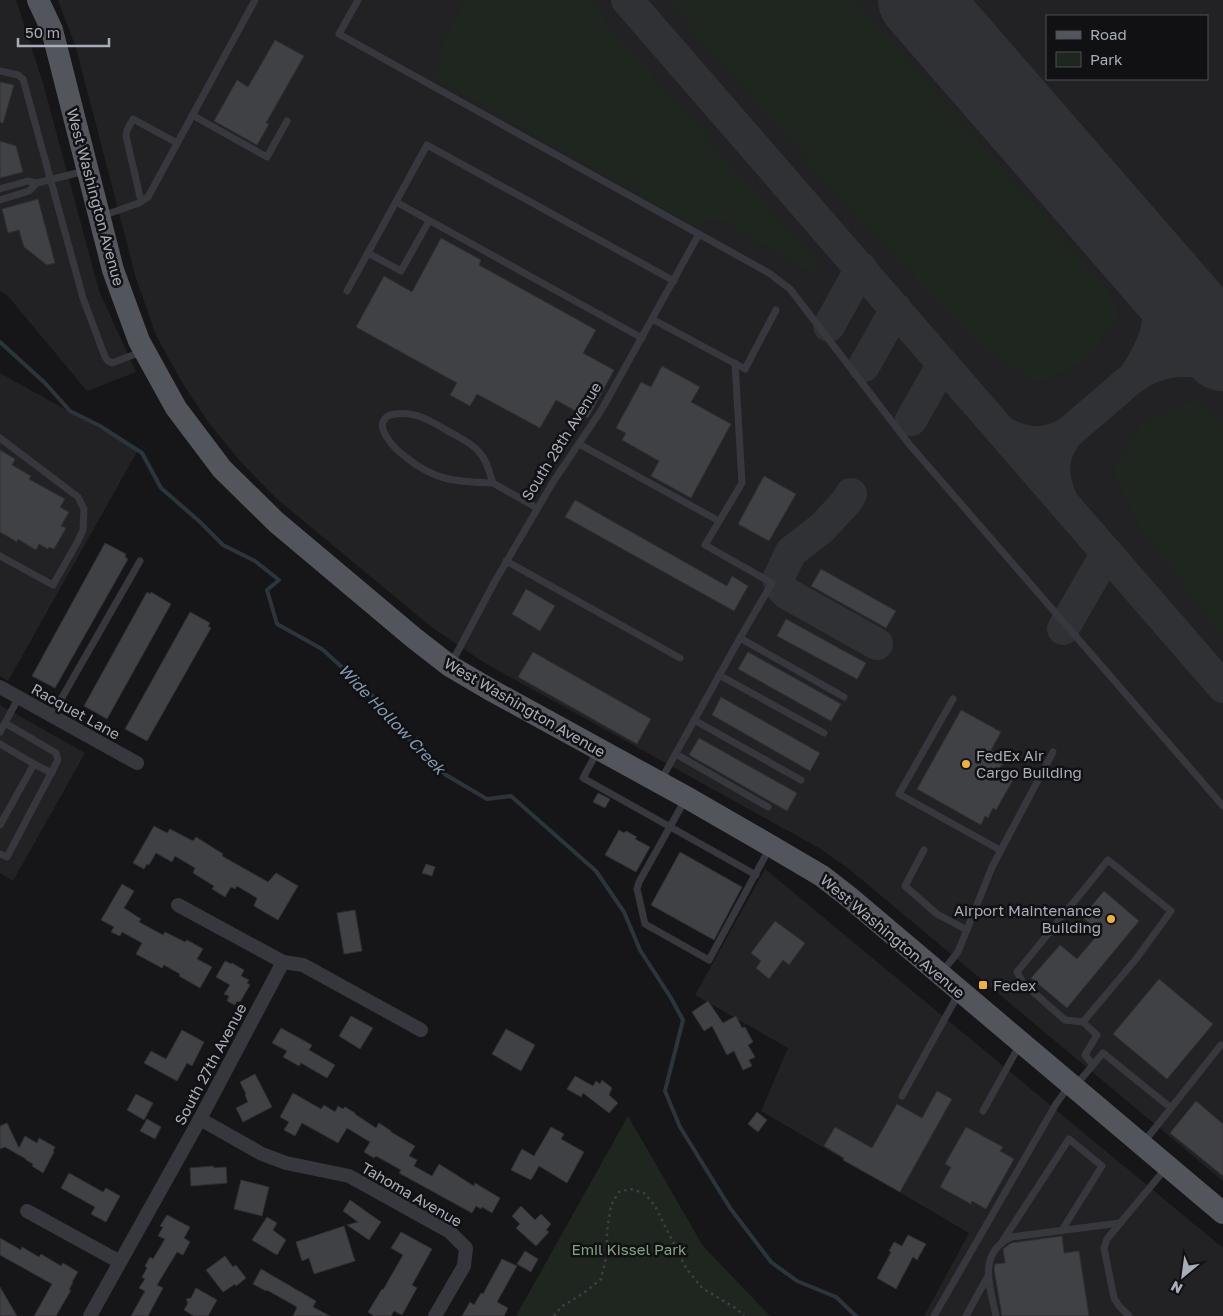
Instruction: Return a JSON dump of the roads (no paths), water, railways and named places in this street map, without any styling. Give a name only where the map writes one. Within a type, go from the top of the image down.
[{"type":"main road","name":"West Washington Avenue","points":[[38,0],[52,30],[113,270],[139,342],[176,408],[222,468],[276,522],[450,666],[489,690],[686,797],[822,876],[850,897],[1223,1212]]},
{"type":"street","name":"Racquet Lane","points":[[0,686],[137,763]]},
{"type":"street","points":[[178,905],[283,962],[303,965],[420,1030]]},
{"type":"street","name":"South 27th Avenue","points":[[90,1316],[200,1119],[283,962]]},
{"type":"street","name":"Tahoma Avenue","points":[[200,1119],[262,1154],[286,1163],[349,1176],[450,1232],[466,1248],[464,1266],[435,1316]]},
{"type":"street","points":[[28,1211],[120,1262]]},
{"type":"lane","points":[[99,217],[141,201],[148,196],[255,0]]},
{"type":"lane","points":[[358,0],[339,34],[769,273],[790,289],[909,444],[1223,806]]},
{"type":"lane","points":[[0,71],[18,75],[23,79],[84,298],[106,358],[112,362],[144,351]]},
{"type":"lane","points":[[192,115],[267,157],[287,121]]},
{"type":"lane","points":[[141,201],[126,136],[127,130],[134,119],[177,143]]},
{"type":"lane","points":[[347,291],[428,145],[674,281]]},
{"type":"lane","points":[[0,189],[28,182],[37,183],[51,180],[88,170]]},
{"type":"lane","points":[[0,200],[29,191],[37,183]]},
{"type":"lane","points":[[396,202],[642,338]]},
{"type":"lane","points":[[368,253],[401,271],[429,221]]},
{"type":"lane","name":"South 28th Avenue","points":[[450,666],[506,561],[567,459],[602,409],[699,234]]},
{"type":"lane","points":[[652,319],[745,369],[776,310]]},
{"type":"lane","points":[[660,783],[772,583],[705,545],[742,483],[735,363]]},
{"type":"lane","points":[[492,483],[484,458],[479,451],[466,441],[423,417],[399,413],[389,415],[384,419],[382,426],[384,433],[393,446],[427,472],[459,482],[492,483],[537,508]]},
{"type":"lane","points":[[0,438],[78,497],[84,509],[84,520],[83,530],[78,541],[54,586],[0,556]]},
{"type":"lane","points":[[579,444],[719,521]]},
{"type":"lane","points":[[52,715],[140,560]]},
{"type":"lane","points":[[506,561],[680,658]]},
{"type":"lane","points":[[740,638],[844,696]]},
{"type":"lane","points":[[719,675],[824,733]]},
{"type":"lane","points":[[0,732],[19,697]]},
{"type":"lane","points":[[953,699],[899,794],[1000,850]]},
{"type":"lane","points":[[694,720],[800,780]]},
{"type":"lane","points":[[0,854],[6,857],[58,760],[56,753],[5,723]]},
{"type":"lane","points":[[0,744],[52,773]]},
{"type":"lane","points":[[599,749],[583,778],[756,875]]},
{"type":"lane","points":[[940,974],[958,952],[1000,850],[1053,752]]},
{"type":"lane","points":[[676,754],[768,808]]},
{"type":"lane","points":[[0,825],[34,764]]},
{"type":"lane","points":[[686,797],[639,882],[637,889],[645,924],[710,960],[771,846]]},
{"type":"lane","points":[[924,850],[905,886],[937,914],[966,930]]},
{"type":"lane","points":[[1083,1022],[1136,959],[1171,911],[1108,860],[1016,972],[1023,984],[1065,1020],[1083,1022],[1097,1035],[1084,1055],[1094,1064]]},
{"type":"lane","points":[[902,1096],[960,991]]},
{"type":"lane","points":[[983,1111],[1021,1042]]},
{"type":"lane","points":[[1142,1144],[1221,1045]]},
{"type":"lane","points":[[934,1316],[1056,1104],[1103,1053],[1172,1108]]},
{"type":"lane","points":[[996,1316],[988,1276],[989,1261],[994,1250],[1002,1242],[1069,1139],[1102,1166],[1062,1230]]},
{"type":"lane","points":[[1129,1316],[1114,1298],[1104,1248],[1120,1223],[1168,1166]]},
{"type":"lane","points":[[1002,1242],[1011,1237],[1120,1223]]},
{"type":"lane","points":[[966,1316],[988,1276]]},
{"type":"waterway","name":"Wide Hollow Creek","points":[[0,342],[45,383],[70,411],[100,426],[142,453],[161,488],[223,545],[255,561],[279,580],[267,590],[277,624],[322,649],[369,692],[406,736],[446,775],[487,799],[511,796],[596,871],[624,912],[640,950],[683,1020],[665,1091],[680,1127],[730,1208],[771,1262],[797,1281],[836,1297],[856,1316]]},
{"type":"place","name":"FedEx Air Cargo Building","points":[[966,764]]},
{"type":"place","name":"Airport Maintenance Building","points":[[1111,919]]},
{"type":"place","name":"Fedex","points":[[983,985]]},
{"type":"park label","name":"Emil Kissel Park","points":[[629,1249]]}]
